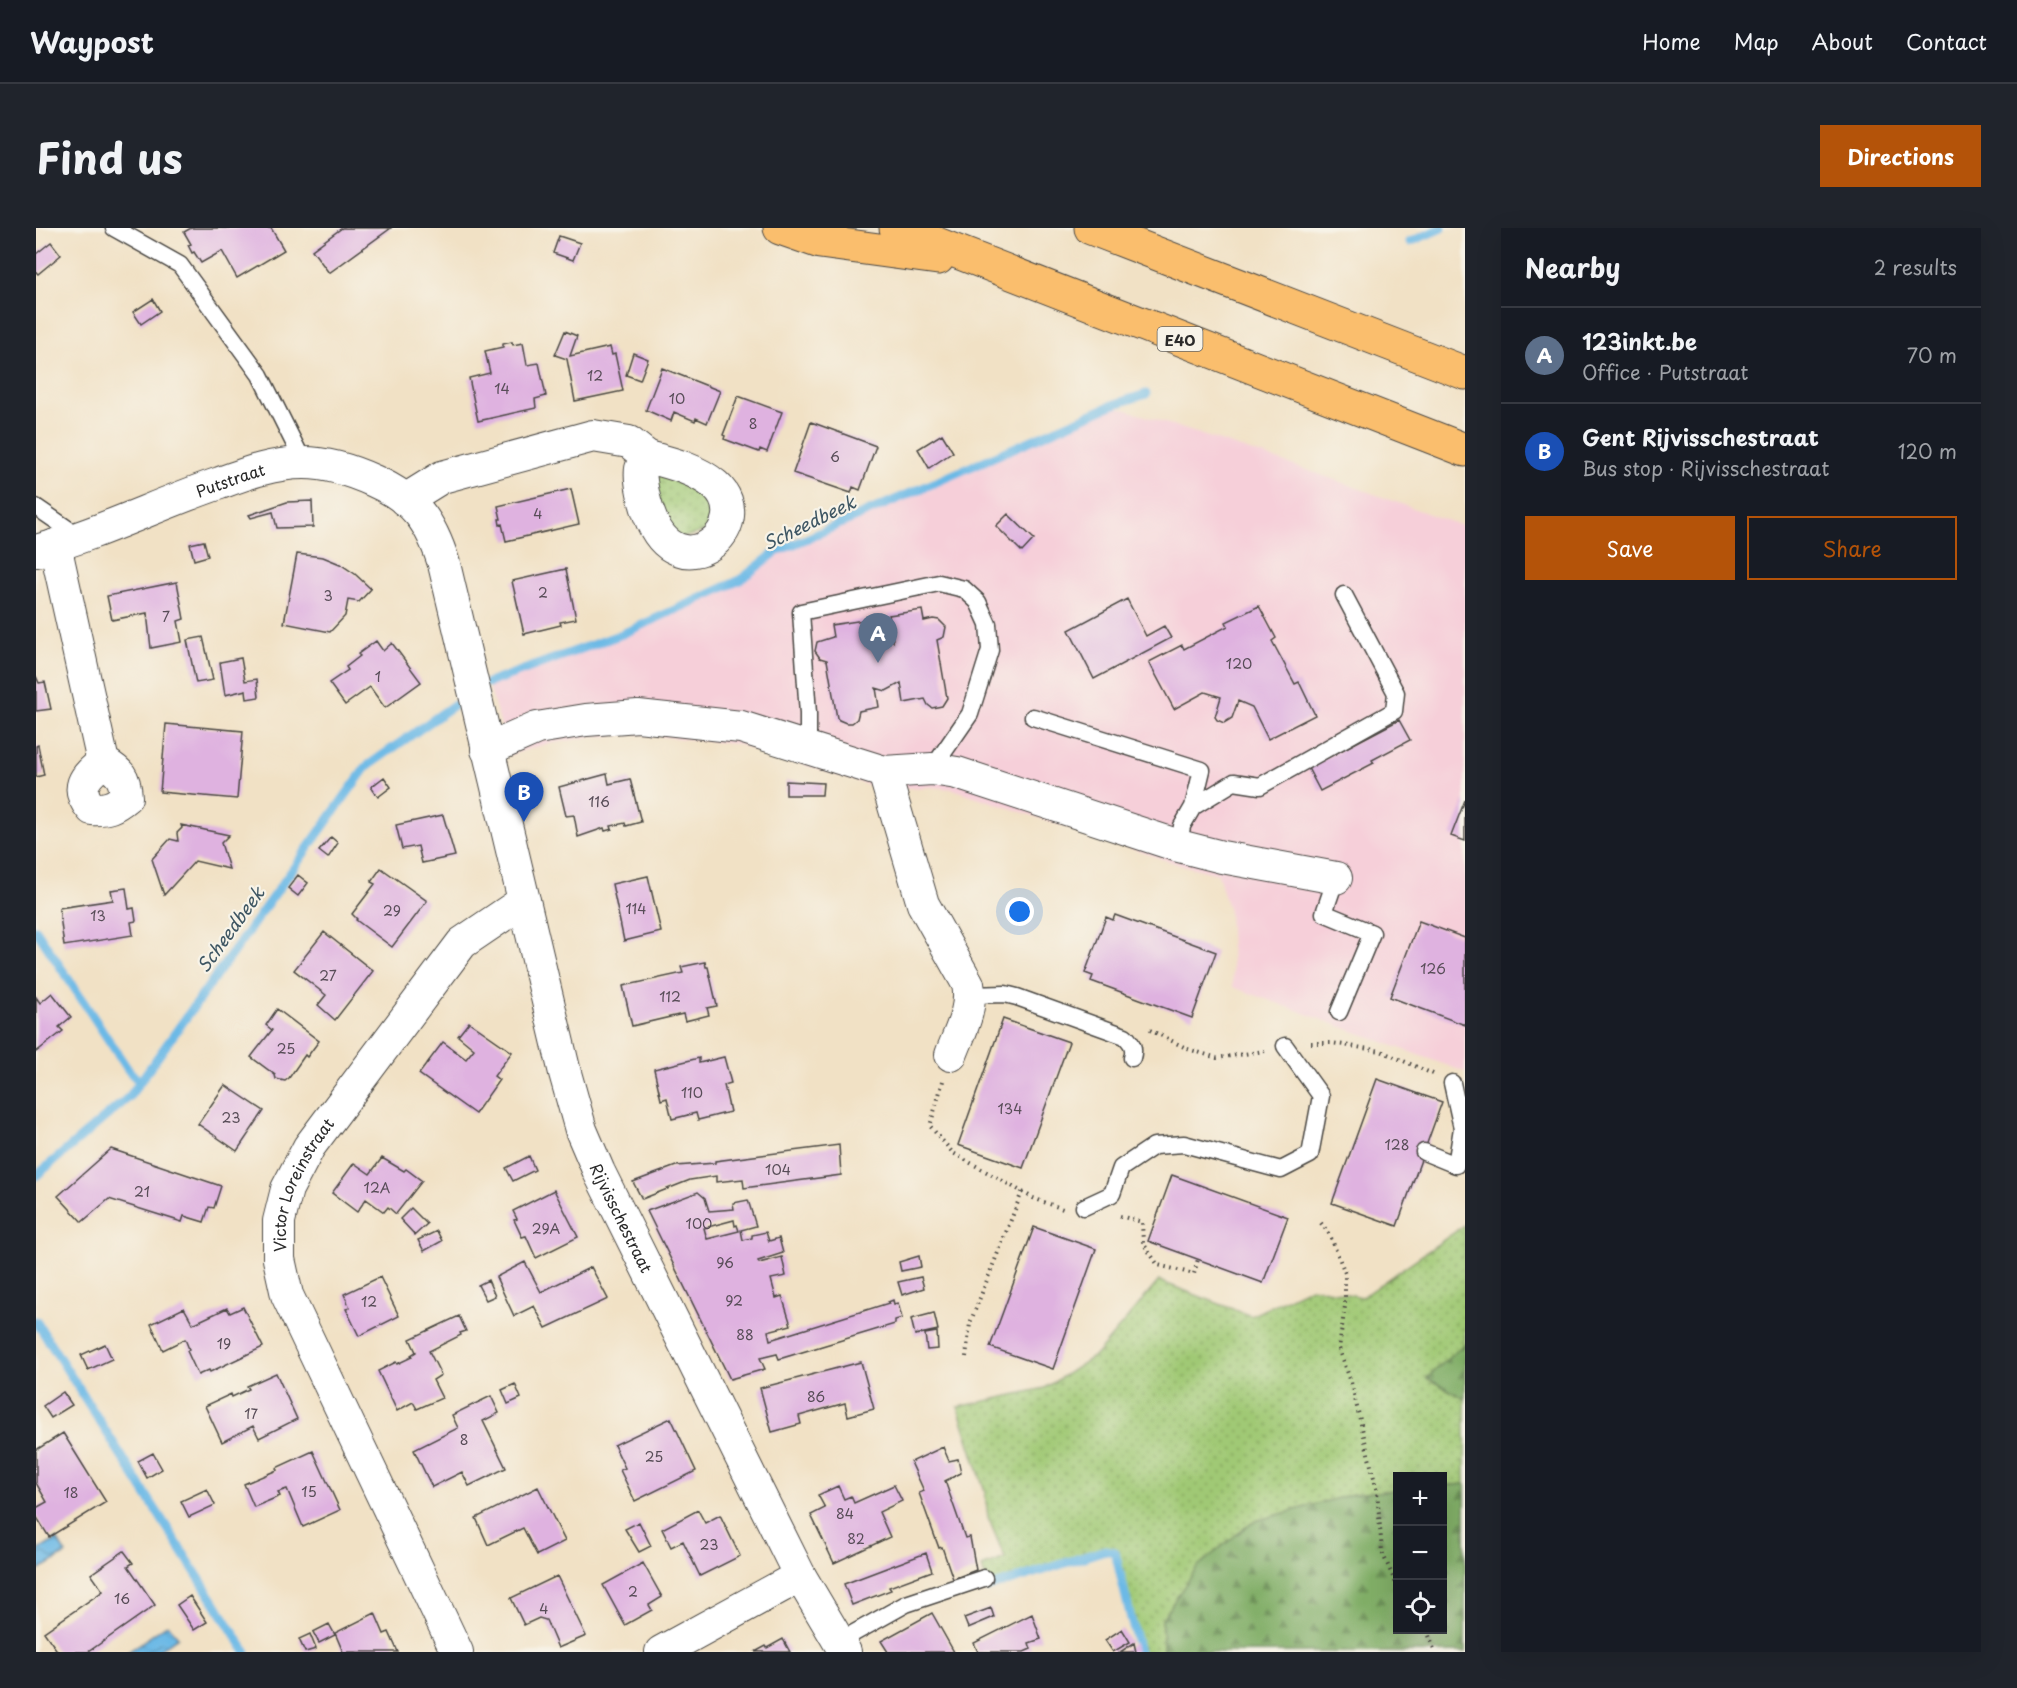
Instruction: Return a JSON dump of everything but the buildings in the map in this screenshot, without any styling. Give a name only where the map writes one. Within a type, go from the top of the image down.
[{"type":"highway","points":[[780,228],[820,242],[991,265]]},
{"type":"highway","name":"E40","points":[[896,228],[1465,450]]},
{"type":"highway","points":[[1091,228],[1126,236],[1465,373]]},
{"type":"street","points":[[405,500],[442,477],[593,436],[630,442],[648,457]]},
{"type":"street","name":"Putstraat","points":[[57,545],[195,491],[252,471],[278,465],[304,463],[332,466],[360,474],[382,484],[405,500],[422,516],[436,539],[487,750]]},
{"type":"street","points":[[57,545],[103,762]]},
{"type":"street","points":[[487,750],[537,728],[586,720],[638,716],[741,727],[884,772],[932,769],[957,772],[1179,846],[1222,857],[1336,878]]},
{"type":"street","name":"Rijvisschestraat","points":[[487,750],[565,1073],[581,1130],[599,1172],[800,1576],[841,1647]]},
{"type":"street","points":[[884,772],[923,904],[968,984],[971,995],[970,1005],[951,1055]]},
{"type":"street","name":"Victor Loreinstraat","points":[[458,1652],[288,1295],[279,1259],[279,1221],[286,1189],[309,1147],[462,944],[524,901]]},
{"type":"street","points":[[661,1652],[800,1576]]},
{"type":"lane","points":[[114,228],[180,265],[260,375],[304,463]]},
{"type":"lane","points":[[36,507],[57,545]]},
{"type":"lane","points":[[807,747],[808,714],[801,612],[939,583],[964,589],[978,602],[988,624],[990,650],[970,714],[932,769]]},
{"type":"lane","points":[[1193,807],[1234,782],[1260,786],[1394,711],[1396,693],[1344,595]]},
{"type":"lane","points":[[1033,717],[1202,770],[1193,807],[1182,826],[1179,846]]},
{"type":"lane","points":[[1336,878],[1324,914],[1372,933],[1340,1012]]},
{"type":"lane","points":[[971,995],[1005,994],[1017,997],[1125,1036],[1131,1042],[1134,1051],[1132,1058]]},
{"type":"lane","points":[[1078,1209],[1112,1194],[1121,1168],[1154,1146],[1184,1144],[1281,1170],[1310,1155],[1321,1096],[1284,1046]]},
{"type":"lane","points":[[1424,1152],[1456,1165],[1462,1128],[1452,1083]]},
{"type":"lane","points":[[841,1647],[906,1604],[984,1578]]},
{"type":"path","points":[[1149,1029],[1188,1049],[1217,1058],[1295,1044],[1332,1043],[1381,1051],[1452,1083]]},
{"type":"path","points":[[951,1055],[930,1126],[953,1153],[1022,1192],[1078,1209]]},
{"type":"path","points":[[966,1357],[970,1323],[1022,1192]]},
{"type":"path","points":[[1110,1213],[1142,1222],[1143,1243],[1158,1265],[1194,1274],[1198,1259]]},
{"type":"path","points":[[1322,1223],[1330,1235],[1345,1273],[1345,1306],[1339,1348],[1351,1382],[1377,1491],[1382,1552],[1394,1580]]},
{"type":"path","points":[[1429,1634],[1435,1652]]},
{"type":"shaded area","points":[[1112,405],[1313,472],[1465,527],[1465,1072],[1233,987],[1229,912],[1218,874],[1174,863],[953,789],[931,787],[881,789],[737,744],[637,734],[588,737],[542,745],[510,755],[488,683],[622,634],[740,580],[776,552]]},
{"type":"green space","points":[[665,471],[708,496],[714,529],[673,540],[651,475]]},
{"type":"green space","points":[[1465,1225],[1465,1343],[1427,1378],[1465,1399],[1465,1484],[1447,1486],[1447,1472],[1393,1472],[1393,1490],[1353,1494],[1252,1522],[1197,1568],[1162,1619],[1163,1652],[1139,1652],[1115,1552],[1105,1550],[988,1588],[982,1567],[1005,1558],[988,1517],[985,1492],[958,1407],[1045,1388],[1096,1355],[1159,1281],[1251,1316],[1311,1287],[1362,1297]]},
{"type":"green space","points":[[1465,1343],[1465,1399],[1427,1378]]},
{"type":"green space","points":[[1465,1484],[1465,1652],[1163,1652],[1162,1619],[1197,1567],[1252,1522],[1353,1494],[1393,1490],[1393,1634],[1447,1634],[1447,1486]]},
{"type":"water","points":[[57,1539],[66,1554],[36,1572],[36,1552]]},
{"type":"water","points":[[168,1624],[178,1637],[156,1652],[128,1652]]},
{"type":"waterway","name":"Scheedbeek","points":[[1410,242],[1442,228]]},
{"type":"waterway","name":"Scheedbeek","points":[[488,683],[622,634],[740,580],[776,552],[1112,405],[1146,394]]},
{"type":"waterway","name":"Scheedbeek","points":[[36,1176],[129,1097],[366,767],[454,705]]},
{"type":"waterway","points":[[36,930],[129,1071],[140,1082]]},
{"type":"waterway","points":[[36,1321],[246,1652]]},
{"type":"waterway","points":[[988,1588],[1105,1550],[1115,1552],[1139,1652]]},
{"type":"place","name":"123inkt.be","points":[[878,663]]},
{"type":"place","name":"Gent Rijvisschestraat","points":[[524,822]]}]
